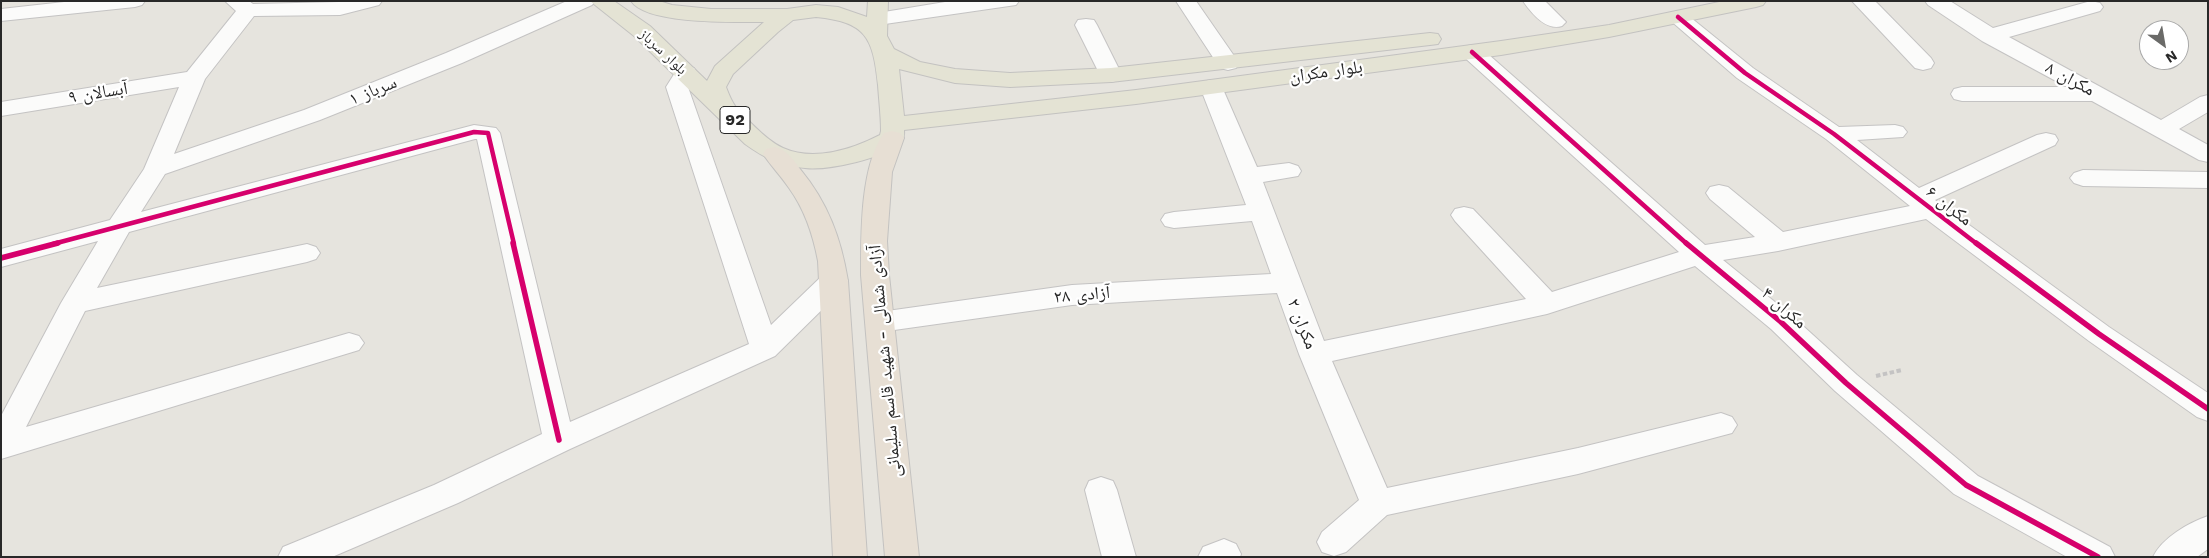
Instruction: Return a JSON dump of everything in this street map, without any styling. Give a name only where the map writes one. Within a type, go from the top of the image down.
[{"type":"highway","name":"آزادی شمالی - شهید قاسم سلیمانی","points":[[893,131],[880,172],[874,241],[902,557]]},
{"type":"highway","name":"92","points":[[775,154],[797,179],[818,213],[831,249],[850,557]]},
{"type":"main road","name":"بلوار سرباز","points":[[600,1],[642,31],[722,108]]},
{"type":"main road","name":"بلوار سرباز","points":[[641,1],[650,6],[676,14],[787,15]]},
{"type":"main road","name":"بلوار مکران","points":[[880,27],[913,67],[955,76],[1010,80],[1111,75],[1228,63],[1589,17],[1756,1]]},
{"type":"main road","name":"92","points":[[880,27],[821,6],[787,15],[770,27],[723,71],[715,87],[722,108],[754,139],[775,154],[806,161],[838,159],[866,152],[893,131]]},
{"type":"main road","name":"بلوار مکران","points":[[893,131],[1082,103],[1472,52],[1609,31],[1669,9]]},
{"type":"main road","points":[[880,27],[893,131]]},
{"type":"main road","points":[[1080,77],[1066,85],[1064,89],[1069,99],[1082,103]]},
{"type":"street","points":[[1,15],[135,1]]},
{"type":"street","points":[[1,447],[75,303],[119,227],[156,169],[194,78],[242,6],[340,9],[372,1]]},
{"type":"street","name":"سرباز ۱","points":[[156,169],[312,115],[454,58],[585,1]]},
{"type":"street","points":[[880,27],[967,5],[1009,1]]},
{"type":"street","points":[[1186,1],[1228,63]]},
{"type":"street","points":[[1533,1],[1555,22]]},
{"type":"street","points":[[1862,1],[1873,10],[1923,63]]},
{"type":"street","name":"مکران ۸","points":[[1935,1],[1990,36],[2208,155]]},
{"type":"street","points":[[1990,36],[2093,7]]},
{"type":"street","name":"مکران ۶","points":[[1669,9],[1745,73],[1834,134],[1924,204],[2099,334],[2208,409]]},
{"type":"street","points":[[1086,26],[1111,75]]},
{"type":"street","name":"مکران ۴","points":[[1472,52],[1568,136],[1699,256],[1781,322],[1846,383],[1966,485],[2098,557]]},
{"type":"street","points":[[686,73],[677,87],[765,348]]},
{"type":"street","name":"آبسالان ۹","points":[[1,109],[194,78]]},
{"type":"street","name":"مکران ۲","points":[[1211,87],[1248,176],[1286,283],[1314,354],[1377,504]]},
{"type":"street","points":[[1962,94],[2098,94]]},
{"type":"street","points":[[2162,129],[2208,102]]},
{"type":"street","points":[[1,258],[474,132],[488,134],[559,440]]},
{"type":"street","points":[[1834,134],[1895,132]]},
{"type":"street","points":[[1314,354],[1547,304],[1699,256],[1778,242],[1924,204],[2046,140]]},
{"type":"street","points":[[1248,176],[1289,171]]},
{"type":"street","points":[[2083,178],[2208,180]]},
{"type":"street","points":[[1719,193],[1778,242]]},
{"type":"street","points":[[1174,220],[1260,212]]},
{"type":"street","points":[[1464,215],[1547,304]]},
{"type":"street","points":[[75,303],[307,253]]},
{"type":"street","points":[[295,557],[446,494],[559,440],[765,348],[834,281]]},
{"type":"street","name":"آزادی ۲۸","points":[[880,322],[1072,295],[1286,283]]},
{"type":"street","points":[[1,447],[349,344]]},
{"type":"street","points":[[1334,542],[1377,504],[1578,462],[1721,425]]},
{"type":"street","points":[[1101,490],[1119,557]]},
{"type":"street","points":[[2170,557],[2208,530]]},
{"type":"cycle path","points":[[1678,17],[1745,73],[1834,134],[1931,210],[2099,334],[2208,409]]},
{"type":"cycle path","points":[[1472,52],[1699,255],[1781,322],[1846,383],[1966,485],[2098,557]]},
{"type":"cycle path","points":[[1,258],[474,132],[488,133],[559,440]]}]
